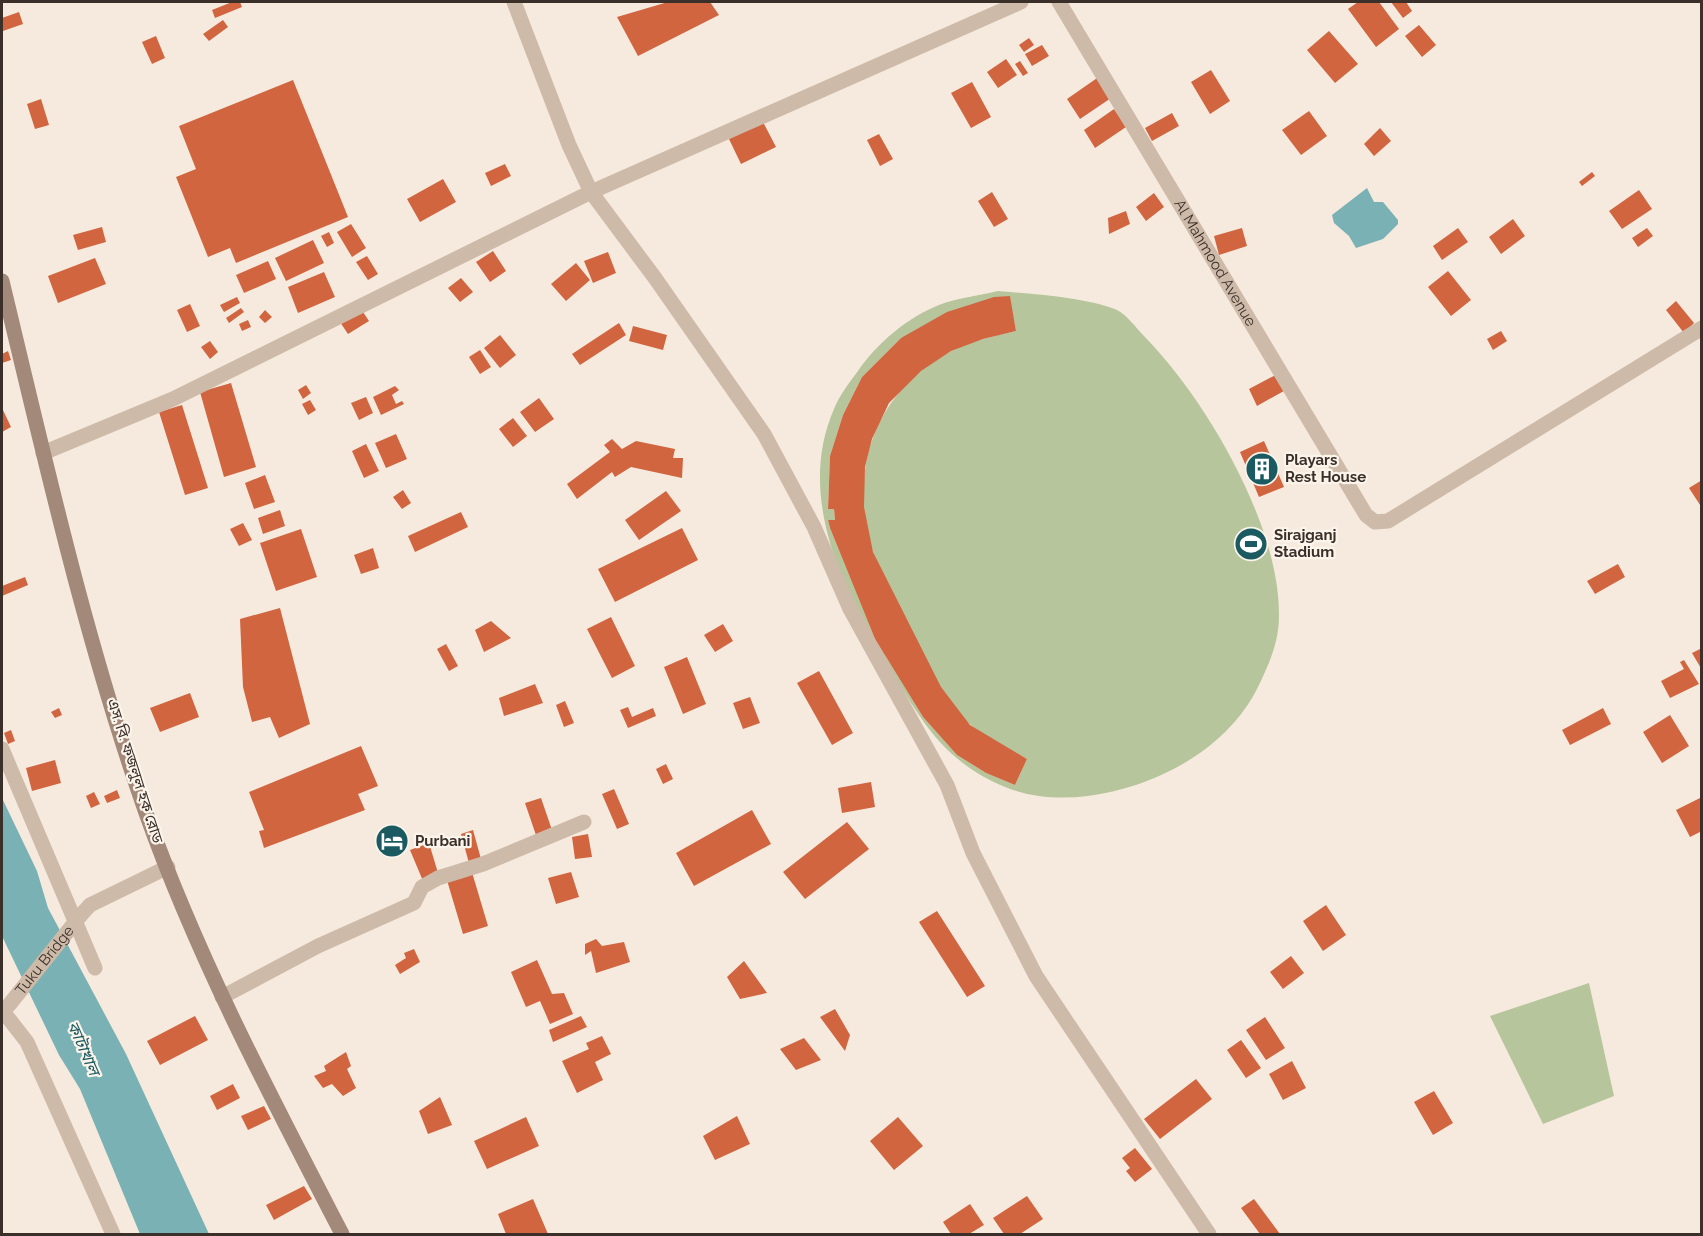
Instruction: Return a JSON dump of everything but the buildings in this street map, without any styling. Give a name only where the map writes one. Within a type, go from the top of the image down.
[{"type":"main road","name":"এস. বি. ফজলুল হক রোড","points":[[2,281],[43,453],[92,636],[146,813],[222,997],[342,1234]]},
{"type":"street","points":[[514,2],[569,146],[591,192],[655,278],[764,434],[814,527],[850,609],[947,785],[973,853],[1036,976],[1209,1234]]},
{"type":"street","points":[[43,453],[173,399],[591,192],[1021,2]]},
{"type":"street","name":"Al Mahmood Avenue","points":[[1059,2],[1366,515],[1375,522],[1388,521],[1701,328]]},
{"type":"street","points":[[2,749],[95,968]]},
{"type":"street","points":[[222,997],[318,946],[414,903],[422,887],[438,878],[483,864],[584,822]]},
{"type":"street","name":"Tuku Bridge","points":[[4,1008],[90,905],[168,867]]},
{"type":"street","points":[[4,1008],[27,1042],[113,1234]]},
{"type":"green space","points":[[998,291],[1090,302],[1117,310],[1131,322],[1168,362],[1214,428],[1253,504],[1267,543],[1276,580],[1279,626],[1275,644],[1258,687],[1240,716],[1203,751],[1174,769],[1141,783],[1103,794],[1063,798],[1024,793],[983,776],[947,749],[920,717],[852,601],[839,570],[822,506],[820,473],[824,441],[839,399],[865,361],[883,341],[904,324],[927,310],[960,299]],"holes":[[[1009,296],[1016,331],[951,351],[927,366],[906,385],[889,405],[877,428],[868,453],[864,479],[864,507],[868,535],[879,568],[926,661],[952,705],[972,726],[1027,759],[1015,785],[986,773],[957,755],[923,717],[875,639],[830,528],[828,520],[835,520],[834,509],[828,508],[830,456],[843,415],[862,377],[901,338]]]},
{"type":"green space","points":[[1589,983],[1614,1096],[1543,1124],[1490,1016]]},
{"type":"water","points":[[1367,188],[1374,202],[1383,202],[1398,220],[1398,224],[1383,239],[1356,248],[1349,236],[1334,223],[1332,215]]},
{"type":"water","name":"কাটাখাল","points":[[2,798],[37,871],[48,908],[126,1054],[209,1234],[140,1234],[80,1089],[59,1055],[2,936]]},
{"type":"place","name":"Playars Rest House","points":[[1262,469]]},
{"type":"place","name":"Sirajganj Stadium","points":[[1251,544]]},
{"type":"place","name":"Purbani","points":[[392,841]]}]
